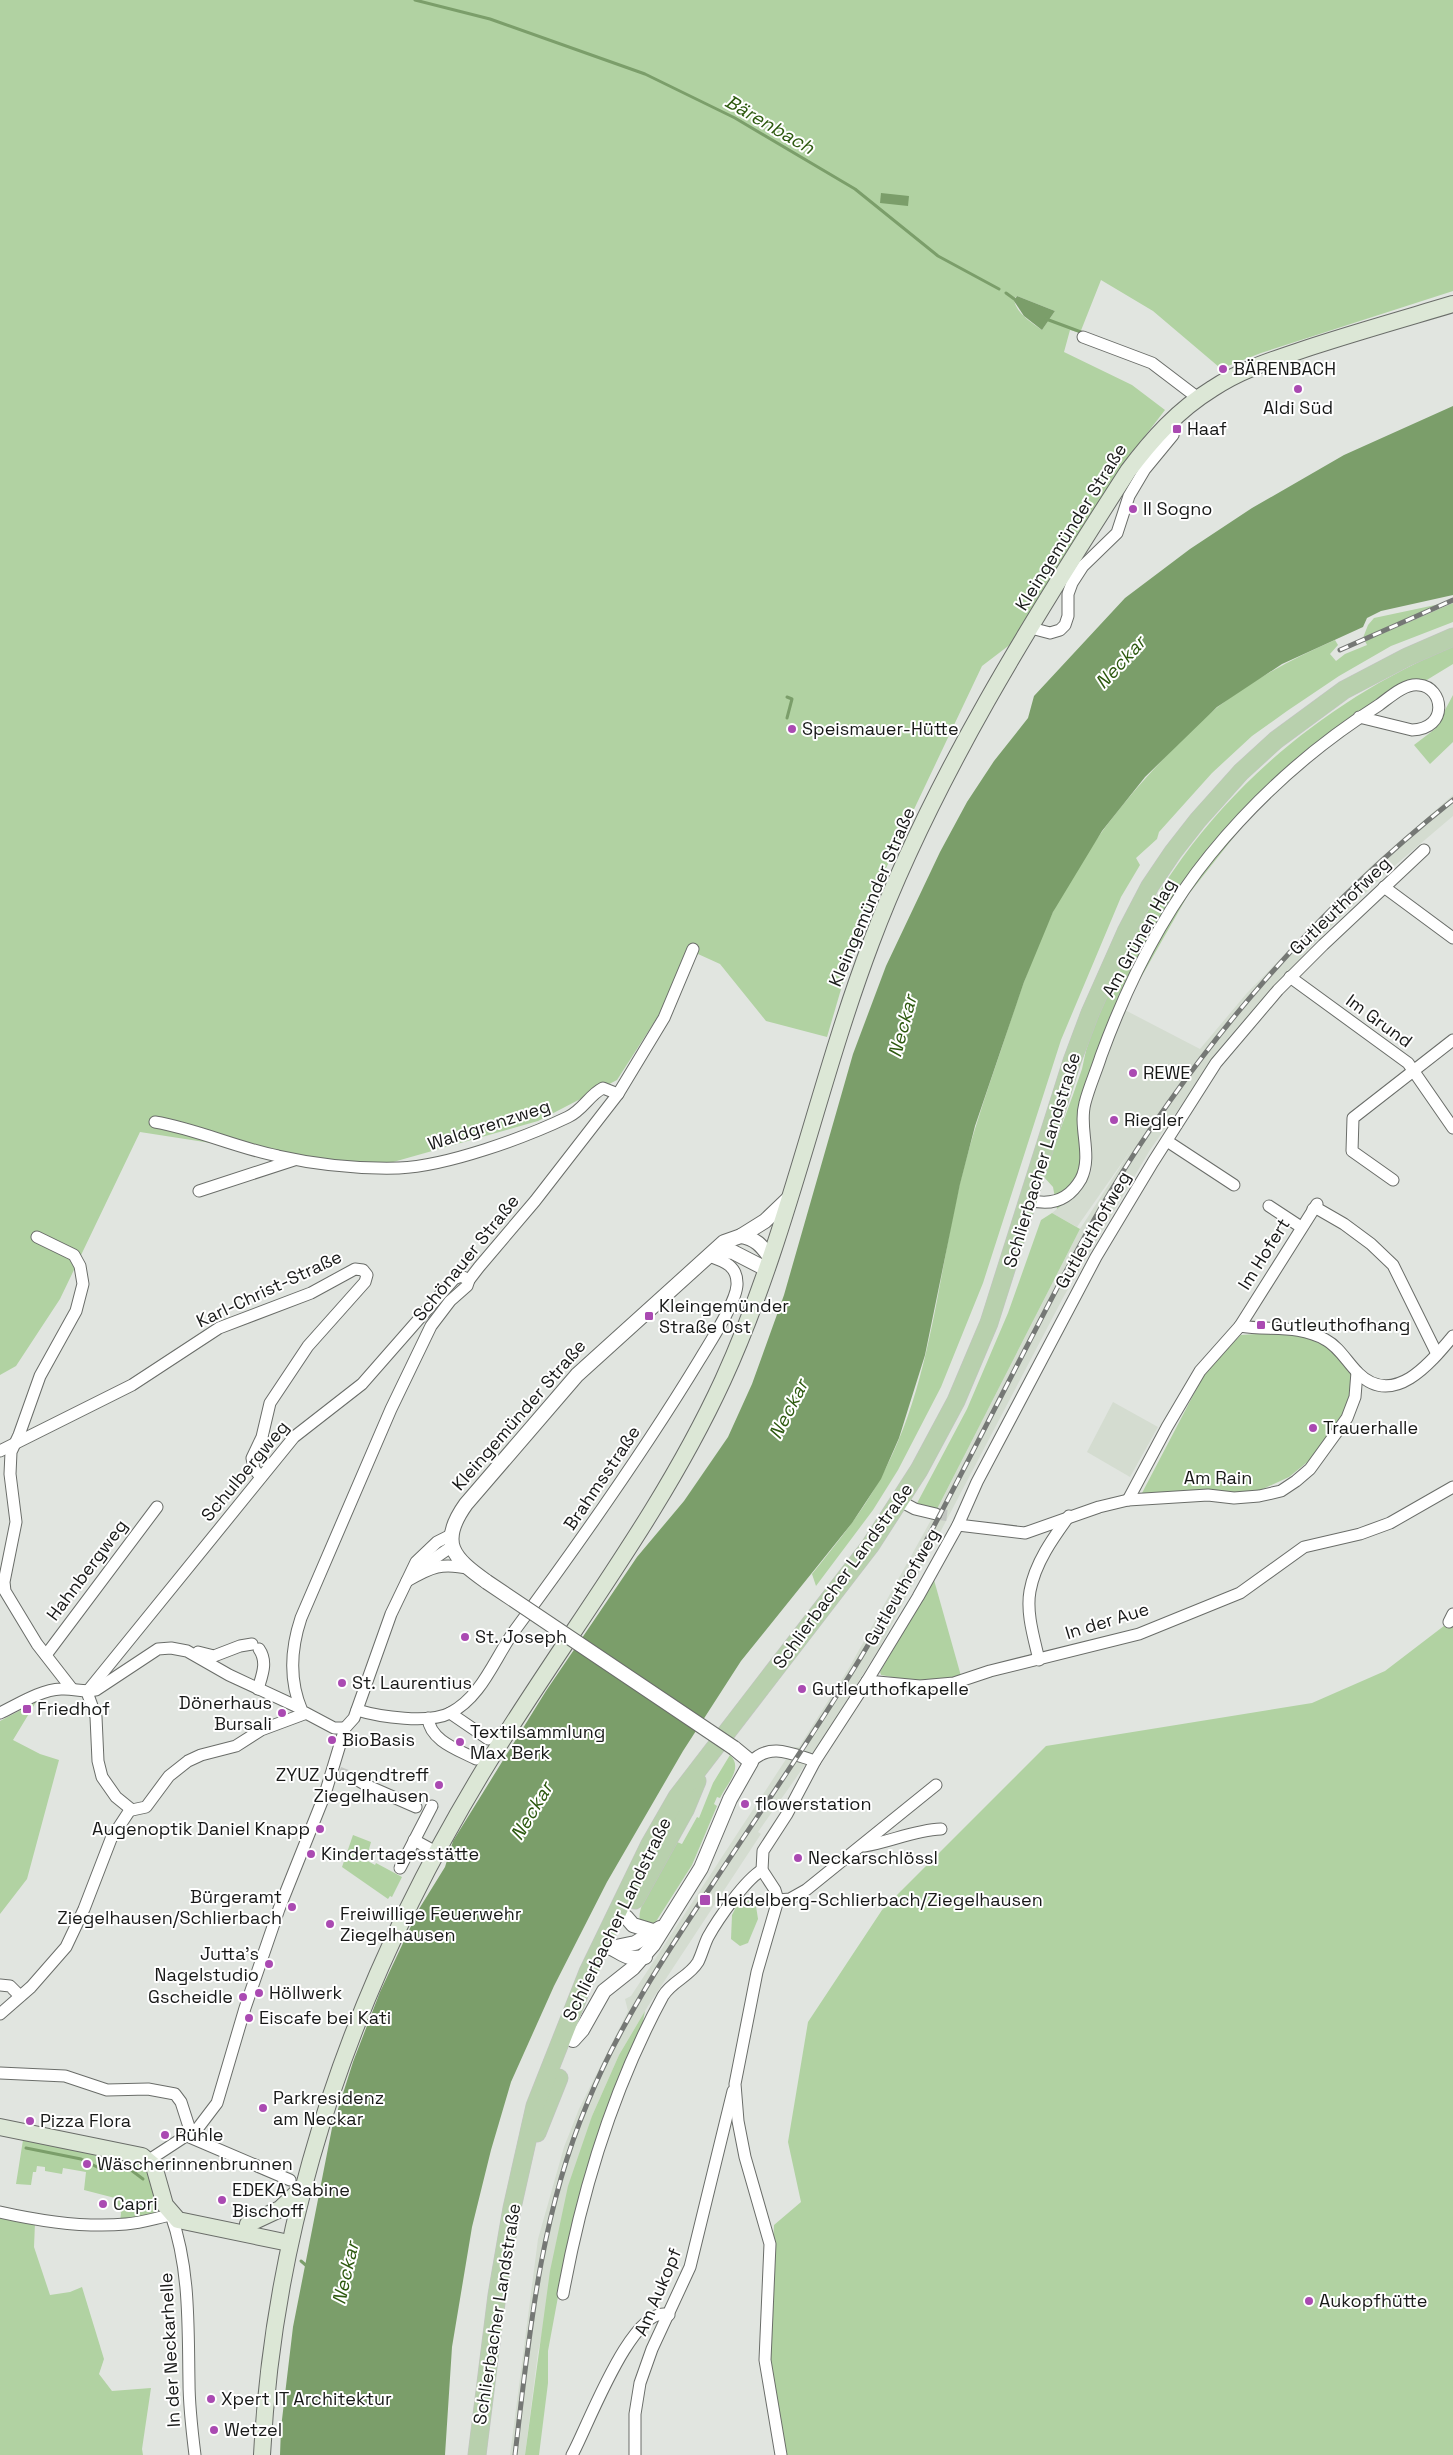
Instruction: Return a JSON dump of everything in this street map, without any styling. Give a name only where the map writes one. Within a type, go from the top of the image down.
[{"type":"main road","name":"Kleingemünder Straße","points":[[262,2455],[267,2383],[289,2243],[296,2184],[321,2124],[372,1988],[408,1906],[436,1852],[494,1753],[637,1536],[672,1478],[727,1372],[768,1263],[844,1019],[872,940],[922,825],[976,723],[1031,628],[1128,471],[1166,426],[1198,398],[1234,376],[1271,360],[1453,304]]},
{"type":"main road","name":"Schlierbacher Landstraße","points":[[520,2173],[573,2040],[606,1946],[650,1844],[677,1797],[870,1546],[900,1501],[956,1401],[979,1348],[1008,1267],[1072,1061],[1106,976],[1150,886],[1177,846],[1241,772],[1267,748],[1309,715],[1374,674],[1453,637]]},
{"type":"main road","name":"Schlierbacher Landstraße","points":[[476,2455],[503,2254],[535,2106],[573,2008],[606,1946],[626,1917],[685,1810],[706,1760]]},
{"type":"main road","points":[[0,2127],[128,2153],[150,2160],[157,2172],[163,2200],[171,2215],[178,2220],[190,2224],[234,2230],[289,2243]]},
{"type":"main road","points":[[248,2224],[280,2209],[296,2184]]},
{"type":"main road","points":[[171,2215],[248,2224],[274,2230],[289,2243]]},
{"type":"street","points":[[1083,337],[1152,363],[1198,398]]},
{"type":"street","name":"Kleingemünder Straße","points":[[1031,628],[1053,633],[1065,625],[1068,616],[1068,594],[1072,583],[1083,566],[1118,533],[1129,496],[1153,458],[1173,435],[1166,426]]},
{"type":"street","name":"Am Grünen Hag","points":[[1029,1200],[1043,1204],[1054,1202],[1070,1192],[1080,1179],[1086,1158],[1083,1124],[1085,1104],[1111,1028],[1135,974],[1192,879],[1226,835],[1262,797],[1315,749],[1359,718],[1411,685],[1426,687],[1436,696],[1438,712],[1434,722],[1427,728],[1412,730],[1359,718]]},
{"type":"street","name":"Gutleuthofweg","points":[[867,1681],[977,1482],[1096,1257],[1216,1063],[1290,977],[1424,850]]},
{"type":"street","points":[[1384,887],[1453,938]]},
{"type":"street","name":"Schönauer Straße","points":[[302,1711],[292,1658],[294,1638],[300,1618],[414,1359],[436,1319],[450,1301],[468,1286],[469,1280],[535,1201],[618,1094],[664,1018],[693,949]]},
{"type":"street","name":"Im Grund","points":[[1290,977],[1408,1063],[1453,1128]]},
{"type":"street","points":[[1393,1180],[1352,1151],[1352,1121],[1356,1114],[1453,1040]]},
{"type":"street","name":"Waldgrenzweg","points":[[154,1122],[280,1157],[346,1167],[407,1167],[440,1161],[499,1143],[562,1120],[580,1110],[602,1088],[618,1094]]},
{"type":"street","points":[[1167,1141],[1234,1185]]},
{"type":"street","name":"Waldgrenzweg","points":[[199,1191],[298,1159]]},
{"type":"street","name":"Kleingemünder Straße","points":[[451,1541],[457,1518],[466,1504],[576,1375],[724,1242],[741,1236],[765,1221],[789,1198]]},
{"type":"street","name":"Im Hofert","points":[[1128,1500],[1167,1427],[1200,1371],[1240,1326],[1316,1205],[1318,1209],[1344,1224],[1371,1244],[1393,1265],[1437,1354]]},
{"type":"street","points":[[1269,1206],[1301,1228]]},
{"type":"street","points":[[741,1236],[753,1239],[761,1244],[768,1263]]},
{"type":"street","name":"Hahnbergweg","points":[[37,1237],[74,1255],[80,1266],[83,1284],[76,1311],[40,1376],[11,1452],[10,1474],[16,1522],[4,1570],[4,1586],[34,1639],[72,1689]]},
{"type":"street","points":[[713,1253],[732,1252],[768,1263]]},
{"type":"street","name":"Brahmsstraße","points":[[357,1710],[373,1714],[428,1718],[450,1713],[469,1699],[478,1688],[501,1649],[590,1529],[645,1447],[726,1312],[737,1283],[734,1269],[713,1253]]},
{"type":"street","name":"Karl-Christ-Straße","points":[[0,1451],[132,1385],[224,1325],[311,1293],[355,1269],[363,1270],[367,1275],[365,1282],[312,1341],[270,1403],[262,1437],[252,1462],[254,1469],[261,1477]]},
{"type":"street","name":"Schulbergweg","points":[[87,1692],[302,1428],[344,1400],[362,1384],[450,1282],[459,1276],[469,1280]]},
{"type":"street","points":[[1240,1326],[1259,1329],[1292,1327],[1326,1340],[1356,1372],[1369,1383],[1381,1387],[1408,1381],[1453,1336]]},
{"type":"street","name":"Am Rain","points":[[957,1519],[997,1531],[1026,1533],[1070,1516],[1128,1500],[1208,1495],[1234,1498],[1259,1496],[1281,1491],[1296,1482],[1310,1468],[1347,1418],[1355,1397],[1356,1372]]},
{"type":"street","name":"In der Aue","points":[[867,1681],[920,1686],[949,1684],[990,1671],[1139,1634],[1240,1593],[1304,1547],[1360,1534],[1390,1523],[1453,1487]]},
{"type":"street","points":[[900,1501],[915,1509],[936,1514]]},
{"type":"street","name":"Hahnbergweg","points":[[46,1655],[157,1507]]},
{"type":"street","points":[[1039,1660],[1029,1612],[1030,1592],[1037,1569],[1052,1540],[1070,1516]]},
{"type":"street","points":[[187,1651],[334,1728],[345,1728],[352,1723],[388,1622],[407,1581],[451,1541],[460,1561],[470,1569],[734,1748],[751,1762]]},
{"type":"street","points":[[407,1581],[442,1565],[453,1565],[470,1569]]},
{"type":"street","points":[[0,1713],[47,1692],[72,1689],[87,1692],[99,1688],[160,1648],[192,1650],[214,1656],[240,1646],[256,1647],[264,1659],[258,1689]]},
{"type":"street","points":[[782,2455],[765,2360],[770,2244],[745,2157],[738,2121],[735,2084],[756,1972],[778,1900],[776,1890],[762,1870],[763,1851],[787,1814],[815,1761],[867,1681]]},
{"type":"street","points":[[87,1692],[96,1722],[100,1774],[110,1791],[130,1810],[146,1807],[169,1776],[188,1761],[202,1755],[236,1746],[261,1730],[302,1711]]},
{"type":"street","points":[[450,1713],[488,1738]]},
{"type":"street","points":[[428,1718],[435,1733],[444,1742],[476,1759]]},
{"type":"street","points":[[150,2160],[189,2134],[206,2120],[216,2106],[259,1966],[336,1771],[345,1728]]},
{"type":"street","points":[[573,2040],[582,2030],[604,1991],[645,1957],[659,1929],[701,1868],[730,1799],[751,1762],[762,1753],[774,1750],[815,1761]]},
{"type":"street","points":[[354,1778],[416,1807]]},
{"type":"street","points":[[778,1900],[800,1894],[862,1847],[936,1785]]},
{"type":"street","points":[[400,1868],[432,1806]]},
{"type":"street","points":[[0,2014],[54,1963],[69,1942],[111,1839],[130,1810]]},
{"type":"street","points":[[862,1847],[882,1843],[922,1830],[941,1829]]},
{"type":"street","points":[[414,1840],[436,1852]]},
{"type":"street","points":[[563,2294],[571,2248],[592,2166],[611,2109],[627,2072],[666,1991],[694,1968],[712,1931],[748,1881],[762,1870]]},
{"type":"street","points":[[626,1917],[633,1925],[659,1929]]},
{"type":"street","points":[[606,1946],[635,1943],[659,1929]]},
{"type":"street","points":[[606,1946],[624,1957],[645,1957]]},
{"type":"street","points":[[0,1985],[10,1986],[20,1996]]},
{"type":"street","points":[[0,2073],[65,2076],[107,2090],[148,2089],[175,2094],[181,2102],[189,2134]]},
{"type":"street","name":"Am Aukopf","points":[[634,2455],[635,2414],[640,2383],[649,2356],[687,2278],[735,2084]]},
{"type":"street","points":[[189,2134],[296,2184]]},
{"type":"street","points":[[0,2212],[30,2219],[91,2224],[125,2224],[171,2215]]},
{"type":"street","name":"In der Neckarhelle","points":[[171,2215],[176,2229],[187,2290],[190,2410],[195,2455]]},
{"type":"street","points":[[572,2455],[621,2353],[655,2316],[665,2313],[669,2314]]},
{"type":"shaded area","points":[[0,0],[1453,0],[1453,291],[1261,353],[1225,367],[1219,367],[1153,311],[1101,280],[1080,333],[1070,330],[1064,352],[1132,385],[1165,410],[1135,449],[1041,621],[982,666],[861,921],[827,1037],[766,1021],[720,964],[698,954],[617,1080],[538,1121],[379,1166],[295,1156],[140,1132],[60,1299],[16,1366],[0,1375]],"holes":[[[1017,296],[1055,311],[1042,330],[1021,313],[1014,299]]]},
{"type":"shaded area","points":[[1453,603],[1453,622],[1391,646],[1339,676],[1252,736],[1212,773],[1159,832],[1157,839],[1136,858],[1140,865],[1121,897],[1061,1040],[983,1283],[941,1387],[898,1470],[873,1510],[816,1586],[812,1574],[873,1492],[897,1445],[921,1372],[960,1183],[984,1100],[1012,1016],[1044,931],[1064,891],[1091,847],[1122,806],[1174,748],[1213,711],[1247,686],[1275,669],[1335,640],[1338,645],[1330,654],[1336,661],[1345,654],[1367,645],[1365,641]]},
{"type":"shaded area","points":[[1440,604],[1363,638],[1368,625],[1374,618]]},
{"type":"shaded area","points":[[1453,646],[1453,664],[1353,725],[1307,764],[1248,819],[1188,895],[1123,1009],[1092,1091],[1087,1119],[1092,1162],[1087,1181],[1080,1191],[1057,1209],[1053,1187],[1043,1176],[1082,1069],[1091,1035],[1116,974],[1143,919],[1175,868],[1212,821],[1253,777],[1297,738],[1346,703],[1398,673]]},
{"type":"shaded area","points":[[1453,695],[1453,742],[1430,764],[1414,745],[1435,729]]},
{"type":"shaded area","points":[[1453,795],[1453,816],[1386,873],[1313,944],[1215,1057],[1150,1150],[1064,1296],[880,1647],[819,1745],[758,1832],[761,1834],[648,2006],[619,2055],[592,2116],[538,2352],[525,2455],[510,2455],[538,2239],[564,2147],[579,2109],[628,2011],[625,1999],[631,1996],[794,1747],[799,1747],[849,1668],[936,1511],[1080,1229],[1131,1150],[1077,1227],[1052,1213],[1080,1190],[1091,1172],[1092,1162],[1087,1119],[1092,1091],[1123,1009],[1200,1049],[1247,993],[1369,868]]},
{"type":"shaded area","points":[[1052,1213],[1080,1229],[936,1511],[915,1507],[967,1409],[1008,1313],[1041,1220]]},
{"type":"shaded area","points":[[1290,1332],[1310,1339],[1332,1351],[1352,1374],[1348,1407],[1316,1455],[1289,1477],[1256,1492],[1142,1493],[1208,1367],[1241,1335]]},
{"type":"shaded area","points":[[1113,1402],[1158,1427],[1130,1477],[1087,1452]]},
{"type":"shaded area","points":[[934,1580],[961,1676],[931,1681],[881,1675],[880,1672]]},
{"type":"shaded area","points":[[1453,1619],[1453,2455],[785,2455],[767,2365],[774,2225],[801,2202],[788,2142],[808,2022],[882,1910],[1046,1746],[1312,1703],[1385,1671]]},
{"type":"shaded area","points":[[36,1702],[13,1740],[40,1754],[59,1760],[27,1879],[0,1914],[0,1721]]},
{"type":"shaded area","points":[[730,1755],[734,1760],[735,1771],[720,1798],[717,1797],[714,1804],[717,1806],[692,1865],[655,1923],[652,1925],[640,1921],[642,1904],[653,1881],[677,1842],[682,1844],[697,1817],[699,1818],[713,1783]]},
{"type":"shaded area","points":[[353,1835],[371,1842],[366,1860],[375,1865],[376,1863],[402,1877],[392,1897],[390,1896],[388,1899],[342,1867]]},
{"type":"shaded area","points":[[747,1899],[756,1906],[758,1919],[748,1943],[740,1946],[731,1939],[732,1915],[738,1903]]},
{"type":"shaded area","points":[[645,2011],[639,2042],[610,2104],[585,2175],[565,2259],[548,2351],[548,2383],[539,2455],[525,2455],[550,2271],[568,2186],[592,2116],[619,2055]]},
{"type":"shaded area","points":[[23,2140],[130,2159],[147,2167],[158,2209],[152,2215],[120,2222],[121,2213],[115,2198],[84,2190],[86,2172],[63,2168],[62,2174],[45,2171],[45,2167],[37,2166],[36,2172],[33,2172],[31,2185],[16,2184]]},
{"type":"shaded area","points":[[0,2215],[35,2223],[34,2247],[50,2295],[70,2292],[82,2287],[104,2359],[99,2374],[112,2391],[151,2388],[142,2449],[143,2455],[0,2455]]},
{"type":"water","points":[[881,193],[909,196],[908,206],[880,203]]},
{"type":"water","points":[[1017,296],[1055,311],[1042,330],[1024,316],[1014,301]]},
{"type":"water","name":"Neckar","points":[[1453,406],[1453,595],[1381,611],[1367,618],[1363,627],[1282,664],[1217,707],[1145,777],[1102,831],[1053,912],[1024,982],[975,1126],[960,1184],[925,1355],[899,1438],[881,1479],[852,1523],[741,1661],[683,1751],[607,1882],[554,1986],[511,2082],[491,2150],[472,2227],[452,2347],[445,2455],[280,2455],[281,2428],[293,2327],[332,2128],[353,2062],[380,1992],[419,1909],[445,1867],[453,1841],[546,1691],[637,1557],[684,1501],[728,1437],[752,1384],[784,1295],[853,1054],[886,966],[940,852],[967,802],[994,761],[1028,718],[1034,696],[1125,598],[1190,549],[1252,508],[1344,455]]},
{"type":"waterway","name":"Bärenbach","points":[[415,0],[490,19],[645,74],[735,118],[855,189],[938,256],[999,289]]},
{"type":"waterway","name":"Bärenbach","points":[[1006,293],[1017,301]]},
{"type":"waterway","name":"Bärenbach","points":[[1046,319],[1081,332]]},
{"type":"waterway","points":[[787,697],[792,699],[787,718]]},
{"type":"waterway","points":[[26,2148],[81,2159],[99,2168],[131,2170],[143,2179]]},
{"type":"waterway","points":[[301,2261],[308,2267]]},
{"type":"tunnel","points":[[936,1514],[951,1516]]},
{"type":"tunnel","points":[[339,1772],[354,1778]]},
{"type":"railway","points":[[1340,650],[1453,600]]},
{"type":"railway","points":[[515,2455],[539,2277],[558,2189],[571,2146],[587,2104],[628,2018],[677,1938],[861,1657],[925,1542],[1077,1251],[1109,1194],[1144,1139],[1222,1032],[1308,933],[1355,886],[1453,800]]},
{"type":"place","name":"BÄRENBACH","points":[[1223,369]]},
{"type":"place","name":"Aldi Süd","points":[[1298,389]]},
{"type":"place","name":"Haaf","points":[[1177,429]]},
{"type":"place","name":"Il Sogno","points":[[1133,509]]},
{"type":"place","name":"Speismauer-Hütte","points":[[792,729]]},
{"type":"place","name":"REWE","points":[[1133,1073]]},
{"type":"place","name":"Riegler","points":[[1114,1120]]},
{"type":"place","name":"Kleingemünder Straße Ost","points":[[649,1316]]},
{"type":"place","name":"Gutleuthofhang","points":[[1261,1325]]},
{"type":"place","name":"Trauerhalle","points":[[1313,1428]]},
{"type":"place","name":"St. Joseph","points":[[465,1637]]},
{"type":"place","name":"St. Laurentius","points":[[342,1683]]},
{"type":"place","name":"Gutleuthofkapelle","points":[[802,1689]]},
{"type":"place","name":"Friedhof","points":[[27,1709]]},
{"type":"place","name":"Dönerhaus Bursali","points":[[282,1713]]},
{"type":"place","name":"BioBasis","points":[[332,1740]]},
{"type":"place","name":"Textilsammlung Max Berk","points":[[460,1742]]},
{"type":"place","name":"ZYUZ Jugendtreff Ziegelhausen","points":[[439,1785]]},
{"type":"place","name":"flowerstation","points":[[745,1804]]},
{"type":"place","name":"Augenoptik Daniel Knapp","points":[[320,1829]]},
{"type":"place","name":"Kindertagesstätte","points":[[311,1854]]},
{"type":"place","name":"Neckarschlössl","points":[[798,1858]]},
{"type":"place","name":"Heidelberg-Schlierbach/Ziegelhausen","points":[[705,1900]]},
{"type":"place","name":"Bürgeramt Ziegelhausen/Schlierbach","points":[[292,1907]]},
{"type":"place","name":"Freiwillige Feuerwehr Ziegelhausen","points":[[330,1924]]},
{"type":"place","name":"Jutta's Nagelstudio","points":[[269,1964]]},
{"type":"place","name":"Höllwerk","points":[[259,1993]]},
{"type":"place","name":"Gscheidle","points":[[243,1997]]},
{"type":"place","name":"Eiscafe bei Kati","points":[[249,2018]]},
{"type":"place","name":"Parkresidenz am Neckar","points":[[263,2108]]},
{"type":"place","name":"Pizza Flora","points":[[30,2121]]},
{"type":"place","name":"Rühle","points":[[165,2135]]},
{"type":"place","name":"Wäscherinnenbrunnen","points":[[87,2164]]},
{"type":"place","name":"EDEKA Sabine Bischoff","points":[[222,2200]]},
{"type":"place","name":"Capri","points":[[103,2204]]},
{"type":"place","name":"Aukopfhütte","points":[[1309,2301]]},
{"type":"place","name":"Xpert IT Architektur","points":[[211,2399]]},
{"type":"place","name":"Wetzel","points":[[214,2430]]}]
